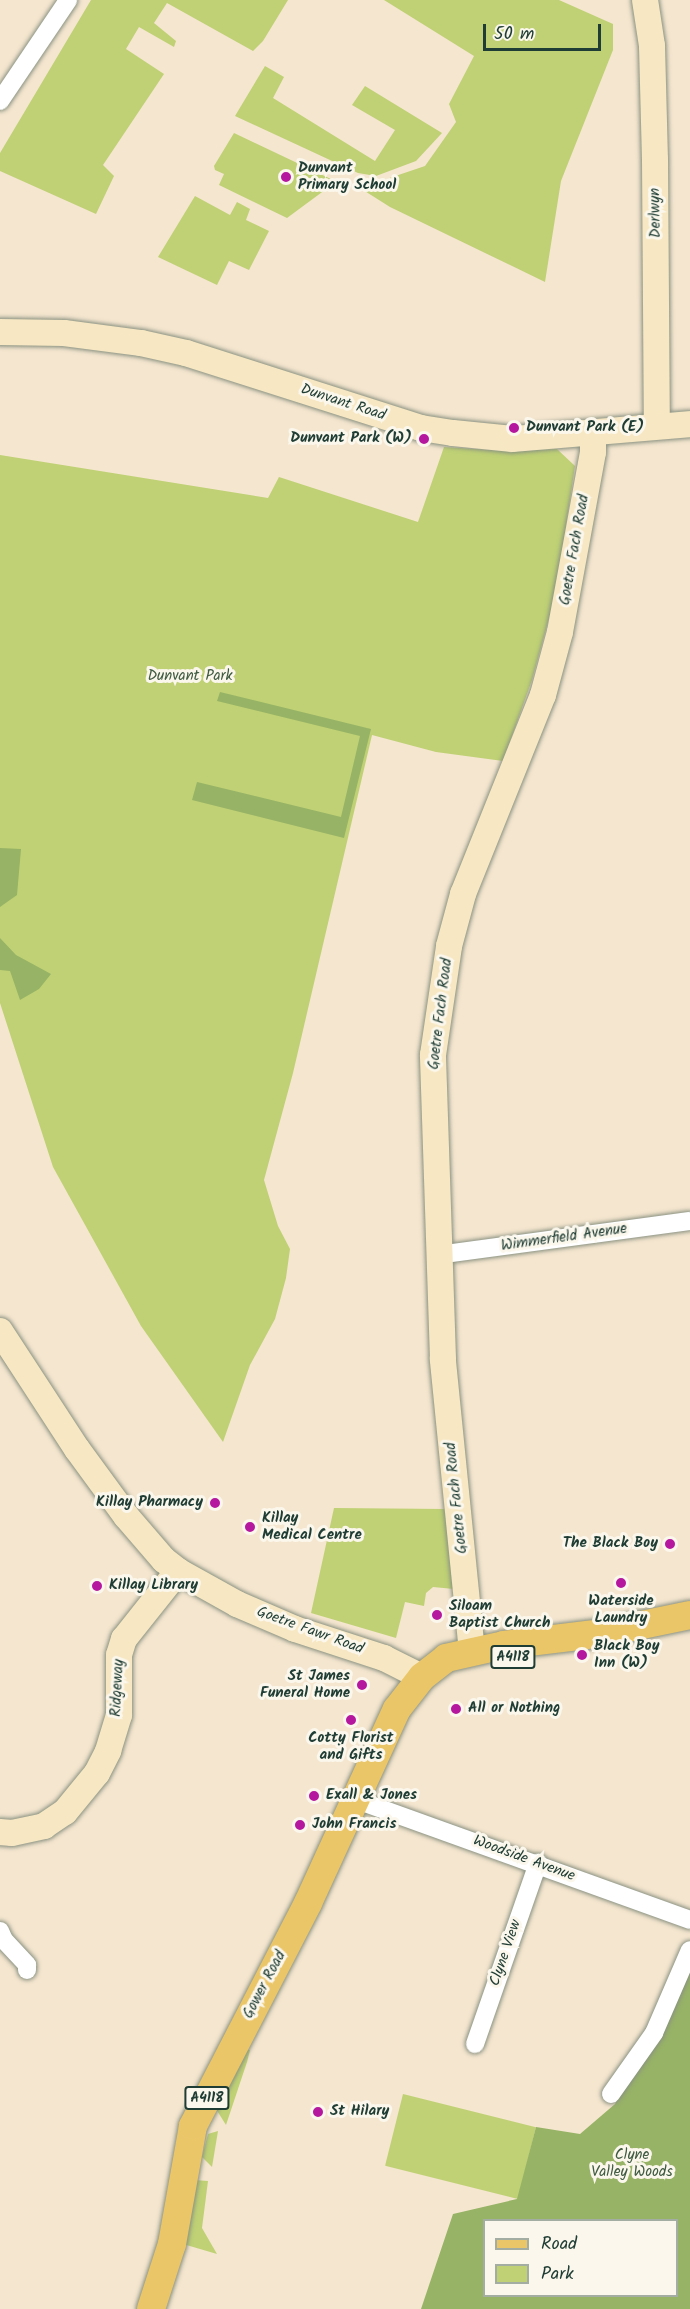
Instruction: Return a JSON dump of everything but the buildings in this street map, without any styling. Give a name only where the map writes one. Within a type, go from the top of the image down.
[{"type":"main road","name":"Gower Road","points":[[151,2309],[172,2244],[194,2126],[308,1904],[397,1709],[422,1677],[446,1658],[504,1645],[603,1633],[690,1615]]},
{"type":"main road","name":"Gower Road","points":[[422,1677],[450,1678],[479,1666],[560,1649],[603,1633]]},
{"type":"street","points":[[0,101],[68,0]]},
{"type":"street","name":"Derlwyn","points":[[645,0],[652,46],[657,426]]},
{"type":"street","name":"Dunvant Road","points":[[0,332],[64,333],[141,343],[186,353],[412,425],[453,433],[513,439],[690,424]]},
{"type":"street","name":"Goetre Fach Road","points":[[472,1652],[442,1359],[433,1055],[449,946],[480,848],[543,695],[560,632],[593,452],[593,433]]},
{"type":"street","name":"Wimmerfield Avenue","points":[[438,1255],[690,1221]]},
{"type":"street","name":"Goetre Fawr Road","points":[[0,1331],[77,1449],[126,1516],[164,1560],[178,1571],[237,1604],[296,1629],[384,1658],[422,1677]]},
{"type":"street","name":"Ridgeway","points":[[0,1832],[12,1833],[44,1826],[65,1812],[92,1780],[108,1752],[116,1727],[120,1703],[119,1655],[124,1639],[178,1571]]},
{"type":"street","name":"Woodside Avenue","points":[[357,1800],[538,1863],[690,1920]]},
{"type":"street","name":"Clyne View","points":[[475,2044],[538,1863]]},
{"type":"street","points":[[0,1931],[4,1941],[27,1965],[27,1970]]},
{"type":"street","points":[[611,2094],[654,2033],[690,1950]]},
{"type":"green space","points":[[91,0],[288,0],[263,41],[253,51],[167,3],[154,23],[176,41],[174,47],[139,27],[126,49],[164,74],[103,165],[114,176],[96,214],[0,171],[0,153]]},
{"type":"green space","points":[[384,0],[559,0],[613,24],[613,50],[561,181],[545,282],[390,207],[360,188],[425,166],[456,122],[449,104],[474,56]]},
{"type":"green space","points":[[265,66],[284,77],[273,98],[375,161],[395,130],[352,105],[365,86],[442,133],[416,161],[376,176],[358,173],[235,116]]},
{"type":"green space","points":[[234,133],[333,180],[333,184],[287,218],[219,185],[224,174],[215,170],[214,166]]},
{"type":"green space","points":[[195,196],[230,215],[237,202],[250,209],[246,220],[269,231],[249,270],[229,261],[217,285],[158,257]]},
{"type":"green space","name":"Dunvant Park","points":[[444,447],[507,451],[557,449],[575,466],[556,593],[532,680],[503,761],[436,752],[372,735],[293,1073],[264,1180],[278,1226],[290,1249],[286,1278],[275,1319],[250,1365],[223,1442],[141,1326],[53,1167],[0,1003],[0,455],[268,498],[279,477],[418,522]]},
{"type":"green space","points":[[220,692],[371,729],[344,838],[192,800],[197,782],[341,817],[360,736],[217,701]]},
{"type":"green space","points":[[0,848],[21,849],[17,895],[0,907]]},
{"type":"green space","points":[[0,938],[16,955],[51,974],[39,989],[20,1000],[10,971],[0,970]]},
{"type":"green space","points":[[334,1508],[446,1509],[454,1589],[433,1587],[426,1593],[424,1606],[405,1602],[396,1638],[311,1613]]},
{"type":"green space","name":"Clyne Valley Woods","points":[[690,1967],[690,2309],[421,2309],[453,2214],[517,2199],[536,2127],[580,2134],[615,2104]]},
{"type":"green space","points":[[244,2049],[250,2050],[226,2125],[216,2109]]},
{"type":"green space","points":[[403,2094],[536,2127],[518,2199],[385,2166]]},
{"type":"green space","points":[[218,2131],[212,2167],[202,2157],[208,2134]]},
{"type":"green space","points":[[194,2180],[208,2181],[202,2228],[217,2254],[183,2244]]},
{"type":"place","name":"Dunvant Primary School","points":[[286,177]]},
{"type":"place","name":"Dunvant Park (E)","points":[[514,428]]},
{"type":"place","name":"Dunvant Park (W)","points":[[424,439]]},
{"type":"place","name":"Killay Pharmacy","points":[[215,1503]]},
{"type":"place","name":"Killay Medical Centre","points":[[250,1527]]},
{"type":"place","name":"The Black Boy","points":[[670,1544]]},
{"type":"place","name":"Waterside Laundry","points":[[621,1583]]},
{"type":"place","name":"Killay Library","points":[[97,1586]]},
{"type":"place","name":"Siloam Baptist Church","points":[[437,1615]]},
{"type":"place","name":"Black Boy Inn (W)","points":[[582,1655]]},
{"type":"place","name":"St James Funeral Home","points":[[362,1685]]},
{"type":"place","name":"All or Nothing","points":[[456,1709]]},
{"type":"place","name":"Cotty Florist and Gifts","points":[[351,1720]]},
{"type":"place","name":"Exall & Jones","points":[[314,1796]]},
{"type":"place","name":"John Francis","points":[[300,1825]]},
{"type":"place","name":"St Hilary","points":[[318,2112]]}]
